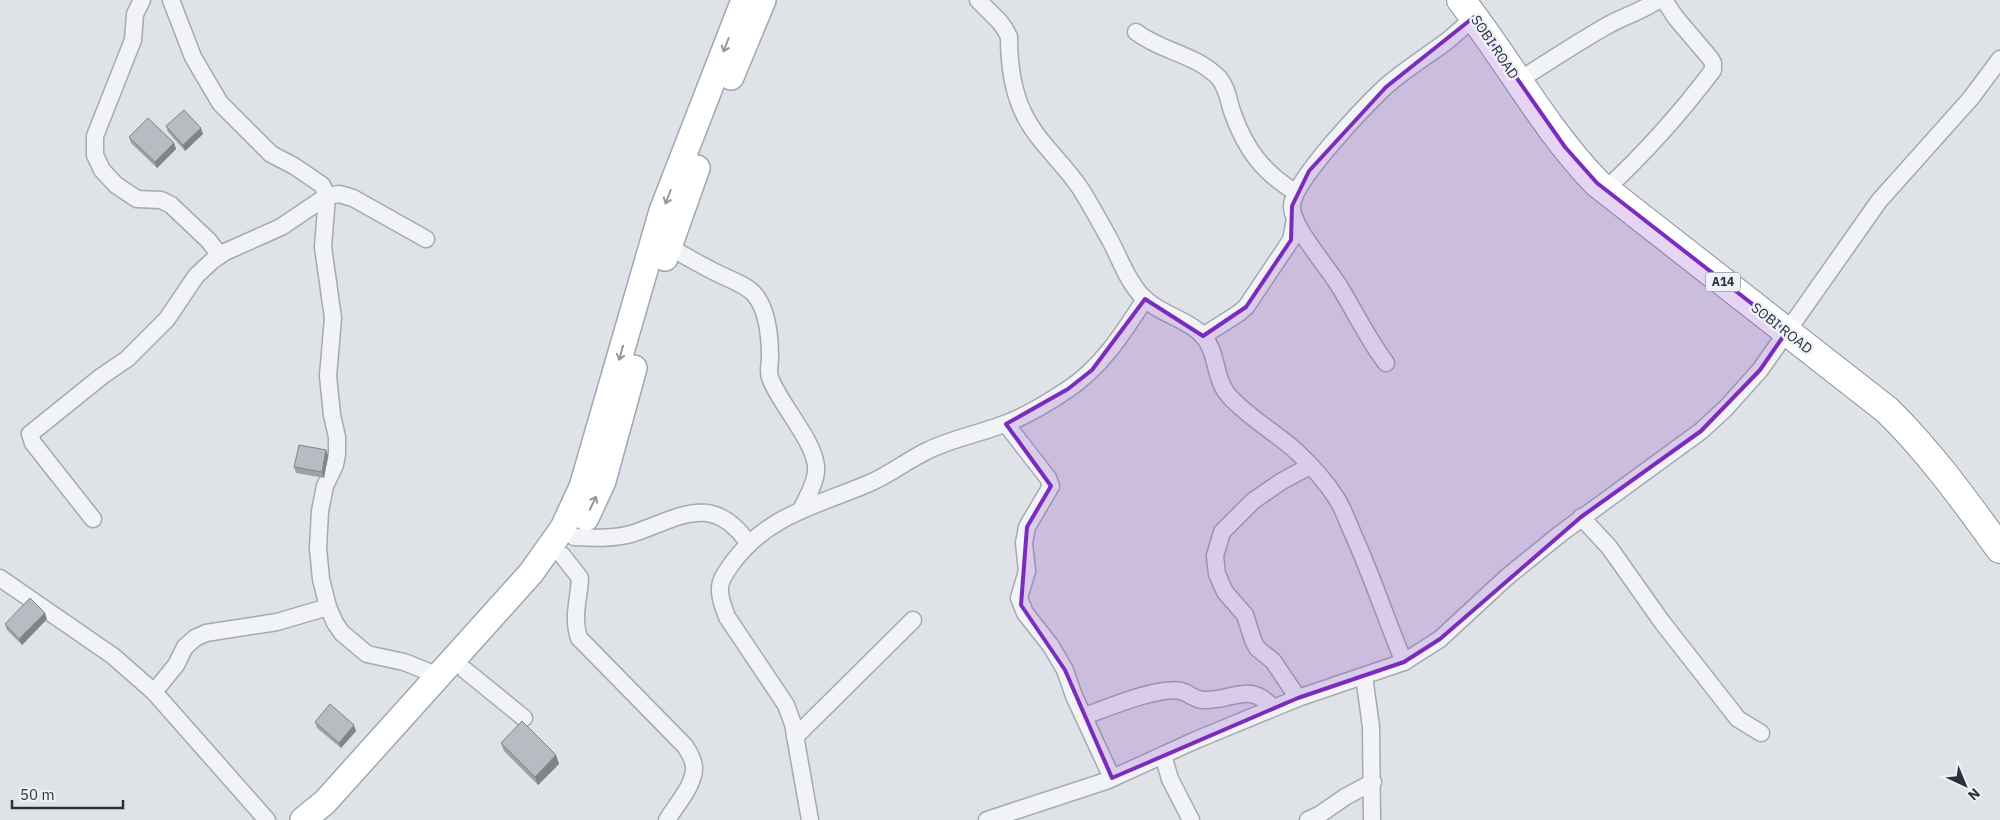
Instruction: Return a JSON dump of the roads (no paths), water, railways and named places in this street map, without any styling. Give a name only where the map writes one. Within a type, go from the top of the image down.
[{"type":"highway","name":"SOBI ROAD","points":[[1468,8],[1565,147],[1606,190],[1858,386],[1911,434],[1936,463],[2000,550]]},
{"type":"main road","points":[[303,820],[325,802],[531,573],[563,528],[582,487],[662,211],[744,0]]},
{"type":"main road","points":[[326,820],[551,574],[587,516],[603,481],[669,247],[717,110],[763,0]]},
{"type":"street","points":[[142,0],[135,14],[133,40],[95,136],[95,155],[102,170],[116,185],[137,199],[161,200],[171,205],[197,228],[220,256]]},
{"type":"street","points":[[171,0],[193,57],[220,103],[271,154],[294,166],[322,185],[327,196],[323,247],[333,318],[328,376],[332,415],[337,437],[337,454],[335,465],[325,486],[320,511],[318,548],[321,580],[328,607],[342,634],[367,654],[404,662],[439,676]]},
{"type":"street","points":[[978,0],[1006,29],[1009,37],[1015,90],[1023,113],[1032,128],[1080,188],[1129,278],[1145,299],[1156,307],[1196,328],[1209,344],[1220,380],[1228,394],[1263,426],[1297,452],[1337,500],[1376,586],[1389,626],[1404,662]]},
{"type":"street","points":[[1518,81],[1582,40],[1612,23],[1643,11],[1658,0]]},
{"type":"street","points":[[1606,190],[1656,141],[1713,70],[1713,63],[1710,58],[1676,18],[1664,0]]},
{"type":"street","points":[[1386,363],[1369,341],[1340,288],[1295,219],[1292,206],[1296,192],[1309,171],[1386,87],[1444,43],[1468,8]]},
{"type":"street","points":[[1136,32],[1148,41],[1192,58],[1224,84],[1232,112],[1245,142],[1260,165],[1278,182],[1296,192]]},
{"type":"street","points":[[987,820],[1112,778],[1298,698],[1404,662],[1440,639],[1507,577],[1581,517],[1708,426],[1726,408],[1760,370],[1879,201],[1971,98],[2000,59]]},
{"type":"street","points":[[93,519],[34,443],[30,434],[102,376],[127,360],[167,319],[196,276],[220,256],[281,227],[327,196],[339,194],[353,198],[426,239]]},
{"type":"street","points":[[1203,336],[1246,307],[1291,240],[1295,219]]},
{"type":"street","points":[[669,247],[744,286],[757,298],[768,327],[770,359],[768,372],[779,398],[814,456],[817,471],[812,488],[801,510]]},
{"type":"street","points":[[810,820],[795,737],[786,705],[727,618],[722,603],[721,581],[729,568],[749,544],[767,528],[801,510],[874,481],[928,450],[955,439],[1006,424],[1068,390],[1092,370],[1132,320],[1145,299]]},
{"type":"street","points":[[1006,424],[1048,478],[1051,486],[1027,527],[1024,543],[1026,571],[1019,598],[1021,605],[1024,613],[1051,646],[1065,670],[1074,696],[1085,716],[1112,778]]},
{"type":"street","points":[[1298,698],[1273,661],[1257,648],[1245,615],[1225,592],[1217,574],[1215,556],[1222,532],[1253,501],[1282,481],[1310,466]]},
{"type":"street","points":[[667,820],[690,782],[694,768],[692,757],[685,746],[579,638],[576,628],[576,596],[580,578],[568,546],[630,534],[695,511],[712,514],[732,524],[741,531],[749,544]]},
{"type":"street","points":[[1581,517],[1608,547],[1662,622],[1738,718],[1761,732]]},
{"type":"street","points":[[0,578],[114,656],[154,692],[267,820]]},
{"type":"street","points":[[154,692],[176,665],[185,647],[195,638],[206,633],[277,622],[328,607]]},
{"type":"street","points":[[795,737],[913,620]]},
{"type":"street","points":[[465,670],[524,718]]},
{"type":"street","points":[[1364,676],[1371,727],[1372,820]]},
{"type":"street","points":[[1085,716],[1137,698],[1170,691],[1181,692],[1202,700],[1250,693],[1260,696],[1273,708]]},
{"type":"street","points":[[1162,755],[1170,779],[1190,820]]},
{"type":"street","points":[[1308,820],[1319,815],[1345,796],[1373,782]]}]
